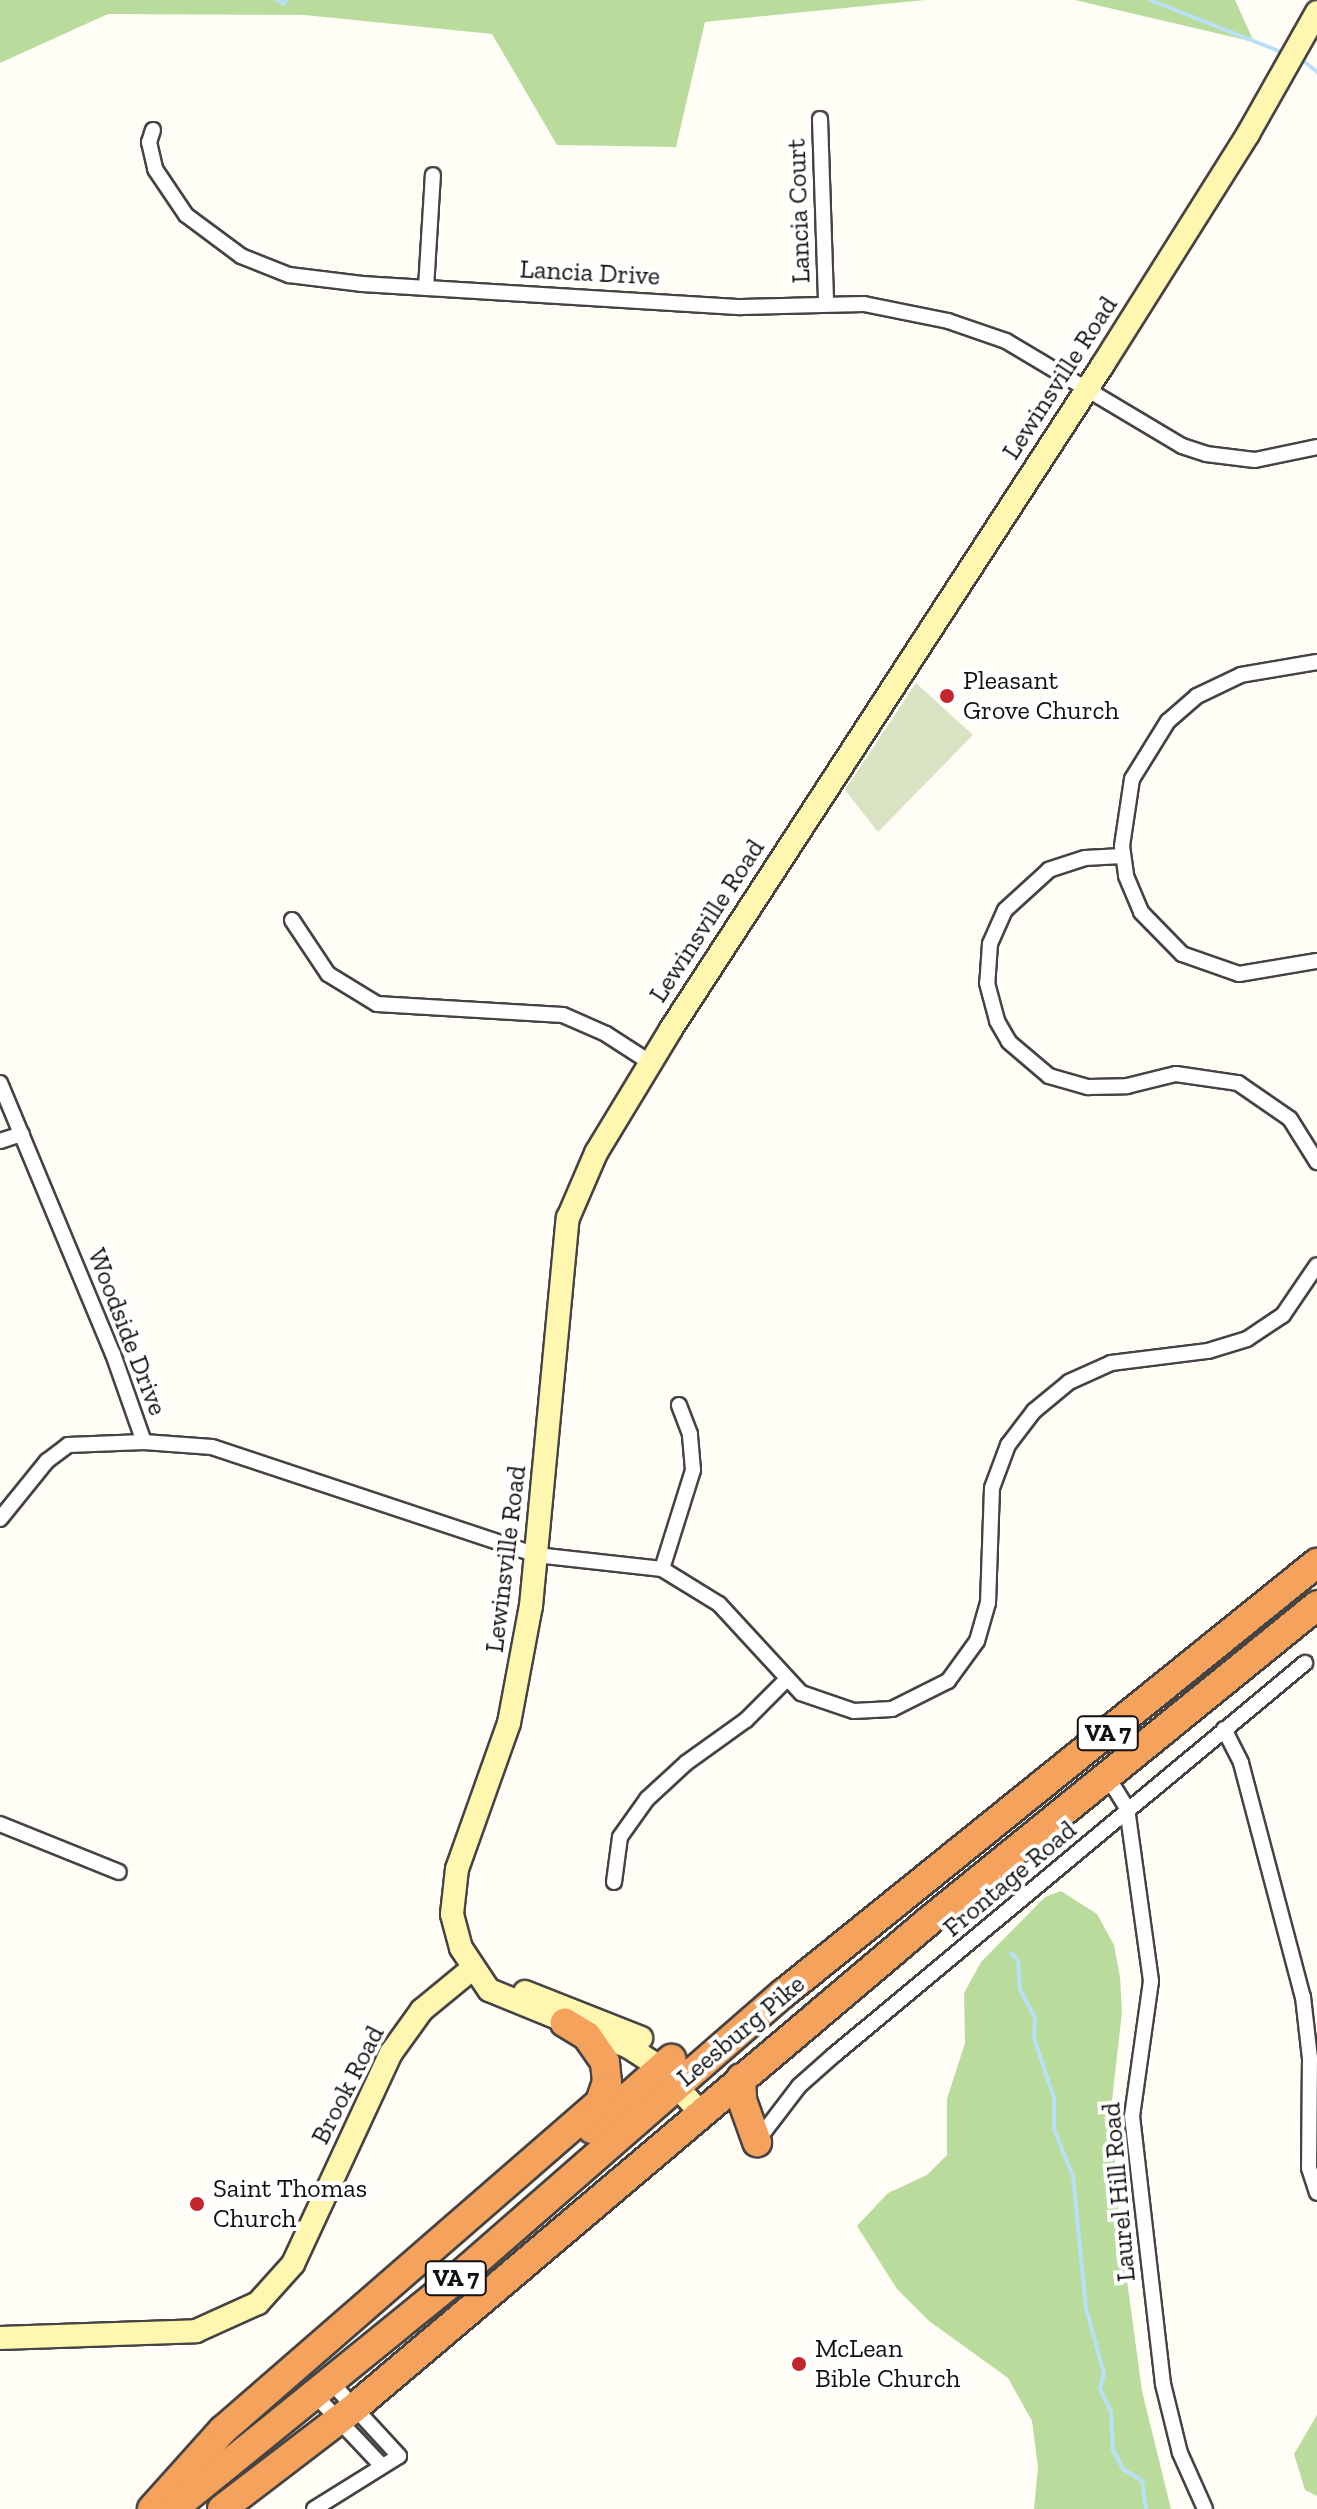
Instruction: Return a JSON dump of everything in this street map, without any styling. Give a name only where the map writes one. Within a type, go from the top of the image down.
[{"type":"highway","name":"Leesburg Pike","points":[[173,2509],[450,2284],[673,2073],[1317,1563]]},
{"type":"highway","name":"Leesburg Pike","points":[[222,2509],[346,2415],[741,2078],[1317,1605]]},
{"type":"highway","points":[[152,2509],[223,2430],[600,2102],[607,2082],[605,2062],[587,2036],[565,2023]]},
{"type":"highway","points":[[741,2078],[742,2100],[757,2142]]},
{"type":"main road","name":"Lewinsville Road","points":[[673,2073],[629,2047],[489,1990],[472,1969],[454,1929],[452,1885],[509,1723],[536,1555],[568,1218],[596,1153],[651,1063],[1248,134],[1317,12]]},
{"type":"main road","name":"Lewinsville Road","points":[[472,1969],[613,2024],[673,2073],[706,2108]]},
{"type":"main road","name":"Brook Road","points":[[0,2338],[196,2331],[258,2303],[293,2264],[391,2053],[422,2010],[472,1969]]},
{"type":"street","name":"Lancia Court","points":[[820,119],[826,302]]},
{"type":"street","name":"Lancia Drive","points":[[153,130],[151,156],[166,189],[197,225],[241,256],[314,280],[741,307],[826,302],[879,306],[976,329],[1035,355],[1182,446],[1206,454],[1255,460],[1317,447]]},
{"type":"street","points":[[426,288],[433,175]]},
{"type":"street","points":[[1317,662],[1241,675],[1197,696],[1168,721],[1132,779],[1122,823],[1122,856],[1141,912],[1182,954],[1239,974],[1317,961]]},
{"type":"street","points":[[1122,856],[1085,858],[1049,870],[1005,910],[990,944],[987,983],[997,1021],[1009,1042],[1049,1076],[1088,1087],[1127,1086],[1176,1074],[1238,1083],[1290,1119],[1317,1162]]},
{"type":"street","points":[[292,920],[328,974],[377,1004],[563,1015],[606,1034],[651,1063]]},
{"type":"street","name":"Woodside Drive","points":[[0,1083],[144,1442],[246,1455],[536,1555],[662,1569]]},
{"type":"street","points":[[0,1141],[22,1134]]},
{"type":"street","points":[[679,1405],[690,1434],[693,1470],[662,1569],[719,1604],[785,1681],[835,1708],[873,1712],[911,1703],[948,1681],[971,1653],[984,1622],[988,1515],[999,1467],[1034,1411],[1069,1382],[1111,1363],[1208,1351],[1247,1339],[1290,1307],[1317,1265]]},
{"type":"street","points":[[0,1519],[58,1450],[79,1444],[144,1442]]},
{"type":"street","name":"Frontage Road","points":[[757,2142],[799,2086],[1105,1832],[1127,1808],[1305,1663]]},
{"type":"street","points":[[614,1882],[620,1837],[647,1799],[686,1763],[746,1720],[785,1681]]},
{"type":"street","points":[[1224,1729],[1241,1763],[1303,1997],[1310,2058],[1309,2168],[1317,2193]]},
{"type":"street","name":"Laurel Hill Road","points":[[1107,1776],[1127,1808],[1151,1981],[1132,2094],[1133,2127],[1163,2384],[1180,2453],[1205,2509]]},
{"type":"street","points":[[0,1824],[119,1872]]},
{"type":"street","points":[[321,2387],[346,2415],[382,2466]]},
{"type":"street","points":[[314,2509],[399,2456],[346,2415]]},
{"type":"green space","points":[[0,0],[925,0],[705,22],[676,147],[557,145],[492,34],[305,15],[108,14],[0,63]]},
{"type":"green space","points":[[1075,0],[1235,0],[1254,42]]},
{"type":"green space","points":[[916,683],[973,735],[878,832],[845,790]]},
{"type":"green space","points":[[1061,1891],[1097,1914],[1114,1945],[1120,1977],[1122,2012],[1111,2109],[1119,2221],[1142,2391],[1171,2509],[1034,2509],[1038,2467],[1032,2421],[1008,2378],[929,2321],[897,2289],[857,2226],[888,2193],[927,2175],[947,2155],[947,2099],[965,2043],[964,1993],[981,1962],[1045,1897]]},
{"type":"green space","points":[[1317,2415],[1317,2496],[1305,2490],[1294,2454]]},
{"type":"waterway","points":[[277,0],[284,4],[286,0]]},
{"type":"waterway","points":[[1150,0],[1284,53]]},
{"type":"waterway","points":[[1306,63],[1317,72]]},
{"type":"waterway","points":[[1011,1953],[1018,1960],[1020,1989],[1035,2019],[1034,2038],[1054,2098],[1054,2129],[1073,2176],[1086,2308],[1104,2374],[1100,2389],[1111,2412],[1113,2450],[1123,2469],[1142,2481],[1146,2509]]},
{"type":"place","name":"Pleasant Grove Church","points":[[947,696]]},
{"type":"place","name":"Saint Thomas Church","points":[[197,2204]]},
{"type":"place","name":"McLean Bible Church","points":[[799,2364]]}]
